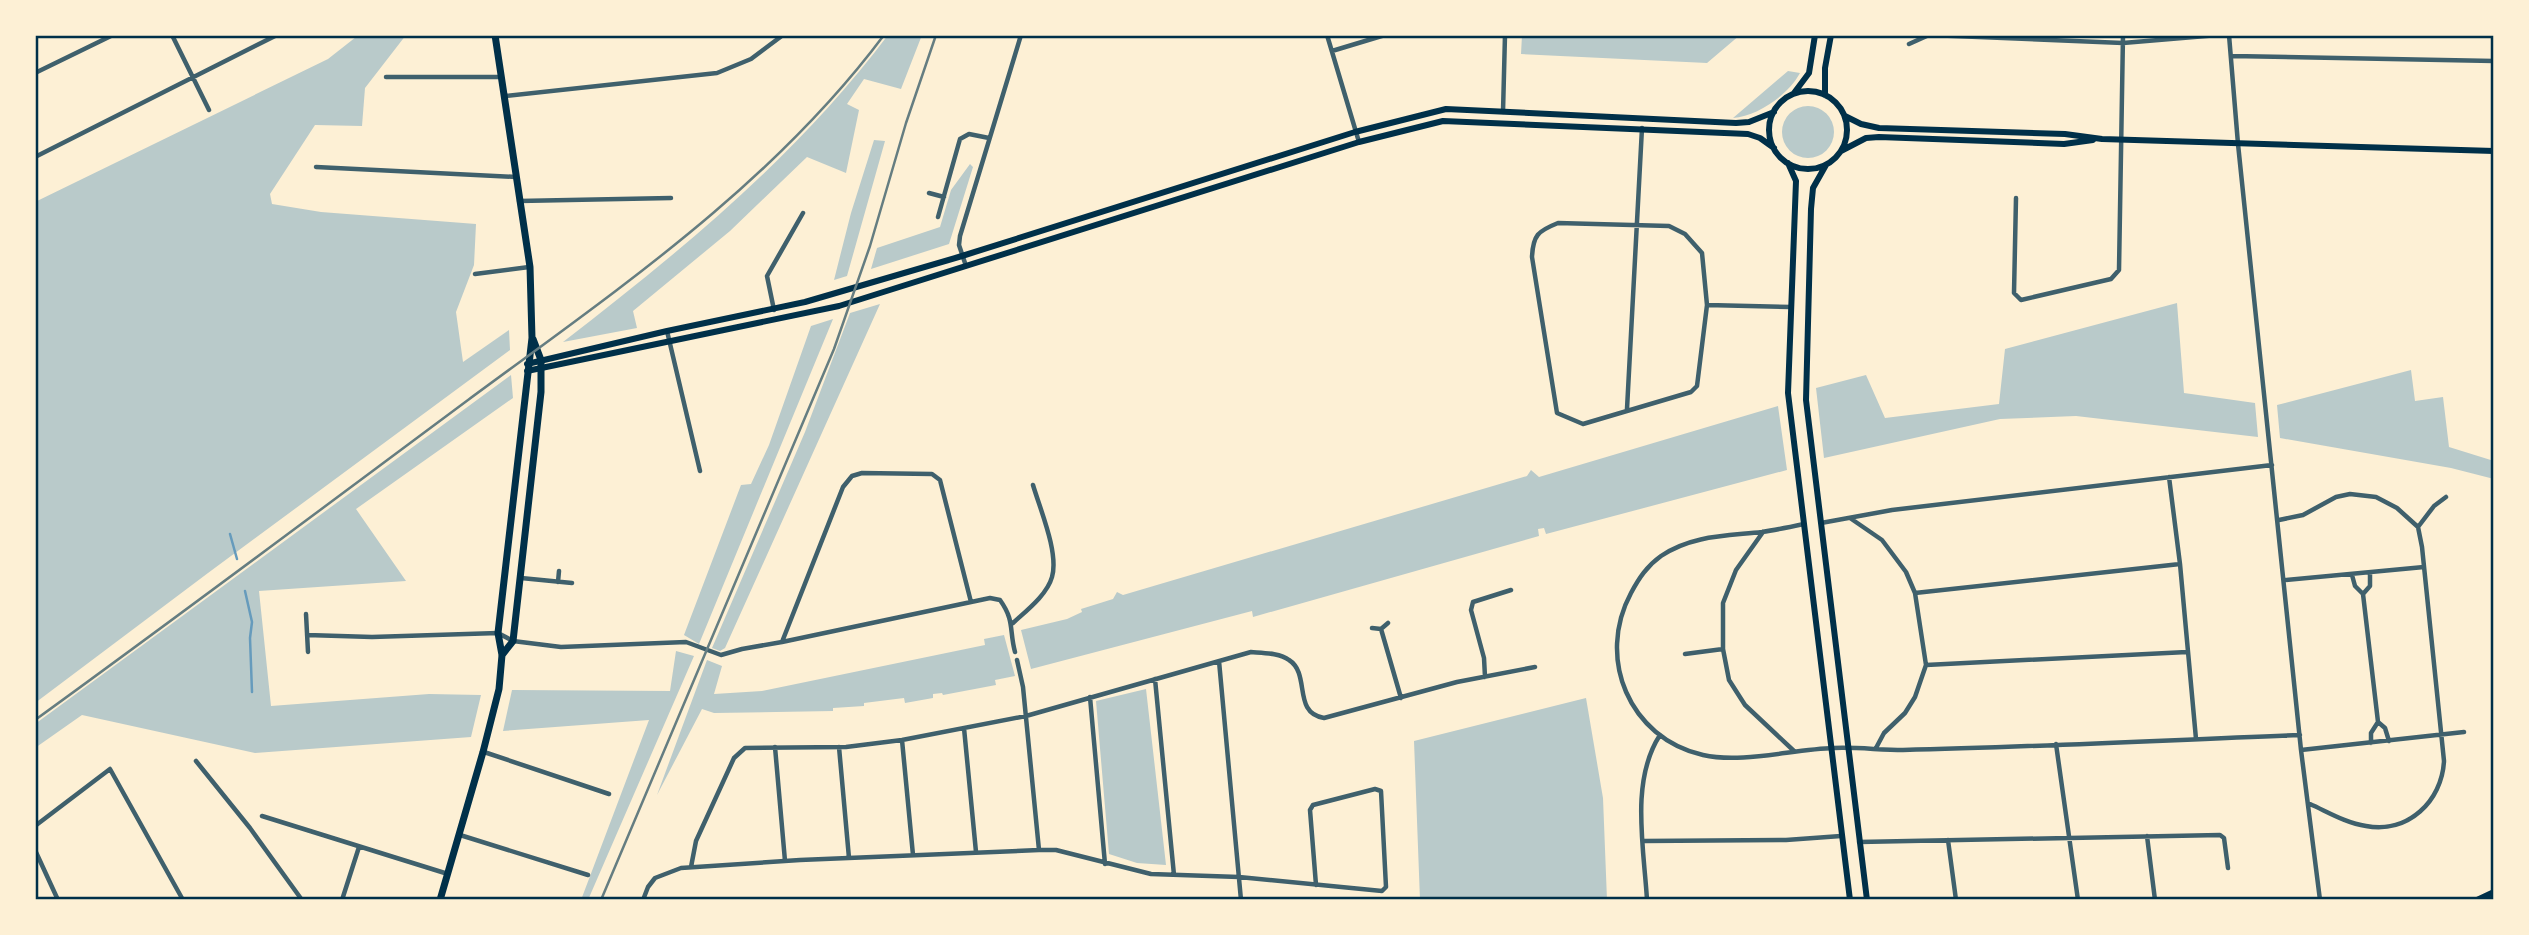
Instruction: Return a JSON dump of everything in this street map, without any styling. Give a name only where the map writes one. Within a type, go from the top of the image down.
[{"type":"highway","points":[[440,900],[499,689],[502,655],[498,633],[522,434],[527,365],[533,341],[530,267],[495,35]]},
{"type":"highway","points":[[502,655],[513,641],[542,369],[533,341]]},
{"type":"main road","points":[[1774,148],[1769,130],[1774,112],[1808,73],[1815,35]]},
{"type":"main road","points":[[1825,95],[1825,68],[1831,35]]},
{"type":"main road","points":[[1792,94],[1810,91],[1825,95],[1836,102],[1845,116],[1847,138],[1842,151]]},
{"type":"main road","points":[[527,365],[540,357],[774,310],[961,256],[1355,132],[1446,109],[1736,123],[1749,122],[1774,112]]},
{"type":"main road","points":[[1845,116],[1861,124],[1879,128],[2065,134],[2121,140],[2494,151]]},
{"type":"main road","points":[[527,365],[542,369],[839,306],[1359,142],[1443,121],[1642,128],[1748,134],[1760,138],[1788,163],[1796,181],[1788,393],[1850,900]]},
{"type":"main road","points":[[1867,900],[1806,400],[1805,348],[1813,188],[1826,165],[1842,151],[1866,138],[2064,144],[2102,139]]},
{"type":"main road","points":[[1788,163],[1809,169],[1826,165]]},
{"type":"main road","points":[[2477,900],[2494,892]]},
{"type":"street","points":[[35,73],[113,35]]},
{"type":"street","points":[[172,35],[209,110]]},
{"type":"street","points":[[35,157],[277,35]]},
{"type":"street","points":[[504,96],[717,73],[751,59],[783,35]]},
{"type":"street","points":[[966,267],[959,241],[1021,35]]},
{"type":"street","points":[[1327,35],[1359,142]]},
{"type":"street","points":[[1332,51],[1385,35]]},
{"type":"street","points":[[1503,111],[1505,35]]},
{"type":"street","points":[[1909,44],[1929,35],[2123,43],[2218,35]]},
{"type":"street","points":[[2017,198],[2014,293],[2021,300],[2111,279],[2119,270],[2123,35]]},
{"type":"street","points":[[2229,35],[2301,750],[2320,900]]},
{"type":"street","points":[[2232,56],[2494,59],[2493,35]]},
{"type":"street","points":[[386,77],[501,77]]},
{"type":"street","points":[[1627,409],[1642,128]]},
{"type":"street","points":[[938,216],[960,139],[969,134],[989,138]]},
{"type":"street","points":[[316,167],[516,177]]},
{"type":"street","points":[[929,193],[944,197]]},
{"type":"street","points":[[519,201],[671,198]]},
{"type":"street","points":[[774,310],[767,276],[803,213]]},
{"type":"street","points":[[1558,223],[1669,226],[1685,234],[1702,253],[1707,305],[1697,386],[1691,392],[1583,424],[1557,413],[1532,257],[1533,242],[1542,230],[1558,223]]},
{"type":"street","points":[[475,274],[530,267]]},
{"type":"street","points":[[1707,305],[1791,307]]},
{"type":"street","points":[[667,331],[700,471]]},
{"type":"street","points":[[1820,523],[1906,508],[2272,465]]},
{"type":"street","points":[[782,642],[843,487],[852,476],[862,473],[932,474],[940,480],[971,602]]},
{"type":"street","points":[[2169,477],[2196,739]]},
{"type":"street","points":[[1015,652],[1010,634],[1012,624],[1038,599],[1052,579],[1054,559],[1033,485]]},
{"type":"street","points":[[2278,520],[2303,515],[2336,497],[2361,494],[2386,501],[2418,527],[2424,567],[2445,761],[2436,795],[2424,809],[2407,820],[2390,826],[2367,826],[2309,804]]},
{"type":"street","points":[[2418,527],[2434,506],[2446,497]]},
{"type":"street","points":[[1849,517],[1882,540],[1906,572],[1915,593],[1926,664],[1915,697],[1905,713],[1884,733],[1876,748]]},
{"type":"street","points":[[1804,524],[1763,532],[1697,539],[1662,556],[1642,574],[1625,604],[1616,637],[1618,666],[1629,699],[1643,720],[1660,736],[1680,748],[1704,755],[1731,757],[1832,748],[1899,750],[2300,735]]},
{"type":"street","points":[[1763,532],[1736,570],[1723,603],[1723,649],[1729,680],[1745,705],[1795,751]]},
{"type":"street","points":[[1915,593],[2180,564]]},
{"type":"street","points":[[2285,580],[2424,567]]},
{"type":"street","points":[[558,582],[559,571]]},
{"type":"street","points":[[2363,594],[2370,586],[2370,573]]},
{"type":"street","points":[[2352,575],[2355,586],[2363,594],[2378,722],[2371,733],[2371,743]]},
{"type":"street","points":[[521,578],[572,583]]},
{"type":"street","points":[[1485,677],[1478,630],[1471,610],[1473,601],[1511,590]]},
{"type":"street","points":[[307,635],[372,637],[498,633],[513,641],[561,648],[692,643],[721,655],[990,598],[1000,600],[1012,624]]},
{"type":"street","points":[[306,614],[308,652]]},
{"type":"street","points":[[1372,628],[1381,629],[1388,623]]},
{"type":"street","points":[[1381,629],[1401,698]]},
{"type":"street","points":[[1685,654],[1723,649]]},
{"type":"street","points":[[691,867],[696,841],[736,754],[744,748],[839,747],[902,740],[1026,716],[1251,652],[1288,659],[1297,668],[1306,705],[1317,717],[1327,718],[1485,677],[1535,667]]},
{"type":"street","points":[[1926,664],[2187,652]]},
{"type":"street","points":[[1017,660],[1026,716],[1039,850]]},
{"type":"street","points":[[1219,661],[1241,900]]},
{"type":"street","points":[[1155,679],[1174,875]]},
{"type":"street","points":[[1090,697],[1105,864]]},
{"type":"street","points":[[2378,722],[2385,728],[2389,741]]},
{"type":"street","points":[[964,728],[976,852]]},
{"type":"street","points":[[2301,750],[2465,732]]},
{"type":"street","points":[[1647,900],[1641,794],[1651,750],[1660,736]]},
{"type":"street","points":[[902,740],[913,855]]},
{"type":"street","points":[[2056,744],[2078,900]]},
{"type":"street","points":[[775,747],[785,861]]},
{"type":"street","points":[[839,747],[849,858]]},
{"type":"street","points":[[483,752],[609,794]]},
{"type":"street","points":[[196,761],[250,828],[302,900]]},
{"type":"street","points":[[35,826],[110,769],[183,900]]},
{"type":"street","points":[[643,900],[655,878],[673,870],[691,867],[1039,850],[1056,850],[1151,874],[1239,877],[1316,885],[1382,891],[1386,887],[1381,791],[1376,789],[1313,805],[1310,810],[1316,885]]},
{"type":"street","points":[[262,816],[448,874]]},
{"type":"street","points":[[460,835],[588,875]]},
{"type":"street","points":[[1644,841],[1797,840],[1841,836]]},
{"type":"street","points":[[2147,836],[2155,900]]},
{"type":"street","points":[[1859,842],[2223,836],[2228,868]]},
{"type":"street","points":[[1948,840],[1956,900]]},
{"type":"street","points":[[342,900],[359,847]]},
{"type":"street","points":[[35,850],[58,900]]},
{"type":"shaded area","points":[[355,35],[406,35],[365,88],[362,126],[315,125],[270,194],[272,204],[321,212],[476,224],[474,265],[456,312],[463,362],[509,330],[510,350],[35,703],[35,202],[328,59],[356,37]]},
{"type":"shaded area","points":[[888,35],[922,35],[901,89],[864,79],[847,104],[859,110],[846,173],[807,157],[730,231],[633,311],[637,328],[563,342],[694,237],[777,161],[853,79]]},
{"type":"shaded area","points":[[1522,35],[1740,35],[1707,63],[1521,54]]},
{"type":"shaded area","points":[[1788,71],[1800,73],[1780,96],[1762,109],[1733,118]]},
{"type":"shaded area","points":[[1808,106],[1818,108],[1826,114],[1832,122],[1832,142],[1826,150],[1818,156],[1808,158],[1798,156],[1790,150],[1784,142],[1782,132],[1784,122],[1790,114],[1798,108]]},
{"type":"shaded area","points":[[874,140],[885,141],[847,276],[834,280],[851,213]]},
{"type":"shaded area","points":[[970,164],[973,167],[949,244],[871,269],[877,248],[940,227],[951,190]]},
{"type":"shaded area","points":[[2177,303],[2184,393],[2255,403],[2258,437],[2076,416],[2000,419],[1824,458],[1816,388],[1866,375],[1885,418],[1999,404],[2005,349]]},
{"type":"shaded area","points":[[880,304],[725,648],[720,651],[712,648],[805,432],[850,313]]},
{"type":"shaded area","points":[[833,319],[699,644],[684,635],[741,485],[751,484],[769,445],[811,326]]},
{"type":"shaded area","points":[[2411,370],[2415,401],[2443,397],[2449,447],[2494,461],[2494,479],[2451,468],[2280,438],[2277,405]]},
{"type":"shaded area","points":[[511,375],[513,398],[356,509],[406,581],[259,591],[271,706],[429,694],[481,695],[471,737],[255,753],[82,715],[35,748],[35,724]]},
{"type":"shaded area","points":[[1778,406],[1787,470],[1546,534],[1544,528],[1538,529],[1539,536],[1253,617],[1252,611],[1031,669],[1021,630],[1067,619],[1082,612],[1081,609],[1113,599],[1117,592],[1123,595],[1527,476],[1531,470],[1539,477]]},
{"type":"shaded area","points":[[1004,635],[1015,676],[995,680],[996,685],[943,695],[933,694],[933,698],[905,703],[904,698],[864,703],[864,706],[833,708],[833,711],[714,713],[702,709],[657,795],[707,660],[722,666],[714,694],[762,691],[985,645],[984,639]]},
{"type":"shaded area","points":[[676,651],[694,656],[588,900],[581,900],[649,720],[503,731],[512,690],[670,691]]},
{"type":"shaded area","points":[[1146,689],[1166,865],[1137,863],[1109,854],[1096,701]]},
{"type":"shaded area","points":[[1586,698],[1603,798],[1607,900],[1420,900],[1414,741]]},
{"type":"waterway","points":[[230,534],[237,559]]},
{"type":"waterway","points":[[245,591],[252,622],[252,692]]},
{"type":"railway","points":[[35,720],[636,276],[742,187],[793,140],[840,89],[884,35]]},
{"type":"railway","points":[[601,900],[834,349],[870,246],[906,123],[936,35]]}]
